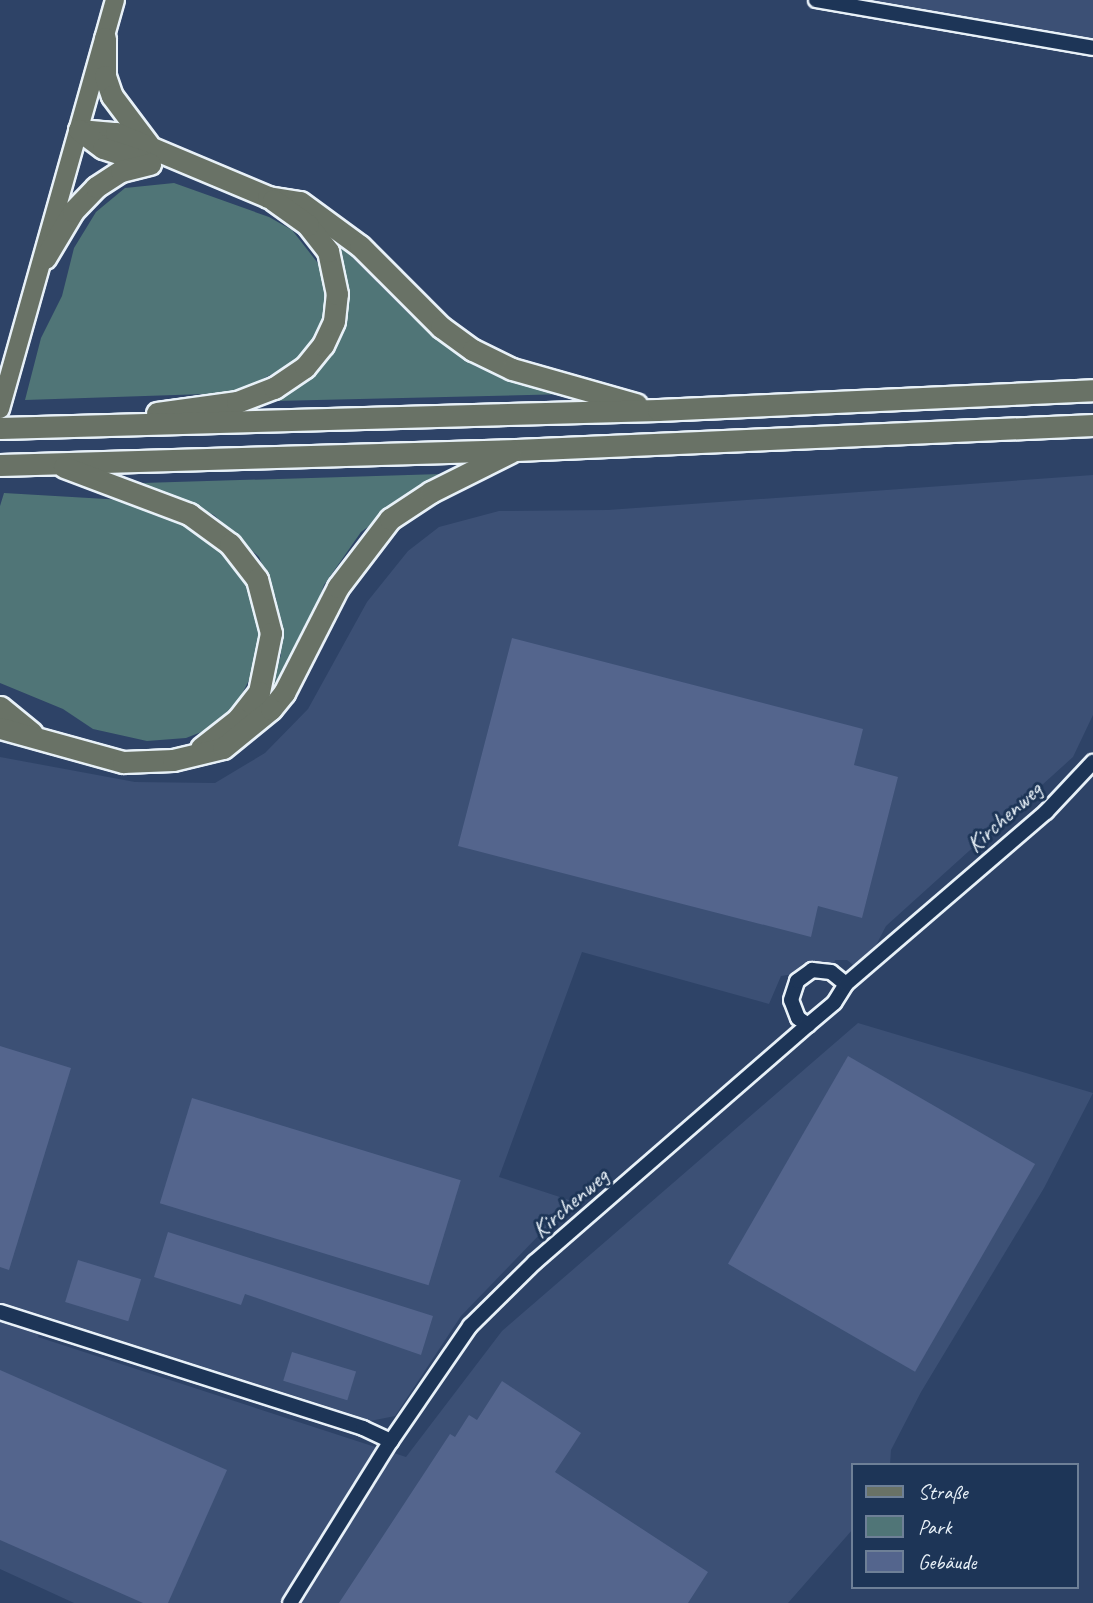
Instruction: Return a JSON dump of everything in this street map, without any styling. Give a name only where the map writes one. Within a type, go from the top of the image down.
[{"type":"highway","points":[[105,38],[105,76],[111,96],[151,156]]},
{"type":"highway","points":[[79,130],[103,148],[151,156],[268,197],[300,202],[330,221],[441,327],[473,350],[512,369],[657,410]]},
{"type":"highway","points":[[45,258],[73,211],[96,187],[151,156]]},
{"type":"highway","points":[[63,427],[237,402],[274,388],[305,367],[323,345],[334,321],[334,268],[318,236],[268,197]]},
{"type":"highway","points":[[0,428],[657,410],[1093,390]]},
{"type":"highway","points":[[0,464],[516,450],[1093,425]]},
{"type":"highway","points":[[0,729],[36,736],[123,762],[173,760],[197,751],[223,748],[271,709],[306,655],[350,567],[390,519],[430,492],[516,450]]},
{"type":"highway","points":[[55,464],[189,514],[230,544],[257,579],[271,634],[259,692],[238,719],[197,751]]},
{"type":"highway","points":[[0,707],[36,736]]},
{"type":"highway","points":[[0,718],[36,736]]},
{"type":"main road","points":[[0,409],[45,258],[115,0]]},
{"type":"street","points":[[816,0],[1093,48]]},
{"type":"street","name":"Kirchenweg","points":[[290,1603],[391,1441],[453,1349],[497,1298],[834,1003],[846,984],[1046,812],[1093,762]]},
{"type":"street","points":[[808,1026],[793,1009],[797,981],[822,970],[846,984]]},
{"type":"street","points":[[0,1312],[363,1428],[391,1441]]},
{"type":"shaded area","points":[[807,0],[1093,0],[1093,48]]},
{"type":"shaded area","points":[[1093,475],[1093,715],[1073,757],[886,926],[874,949],[857,968],[847,960],[835,960],[833,968],[781,976],[769,1004],[582,952],[499,1177],[572,1201],[461,1316],[395,1416],[365,1422],[43,1321],[38,1337],[406,1457],[502,1331],[858,1023],[1093,1093],[1044,1188],[921,1392],[891,1450],[890,1463],[852,1463],[852,1530],[788,1603],[74,1603],[0,1569],[0,757],[135,782],[215,783],[265,753],[308,709],[367,602],[408,551],[439,527],[499,511],[608,510]]},
{"type":"green space","points":[[174,183],[269,217],[292,230],[324,271],[326,315],[310,345],[290,365],[235,393],[25,400],[41,338],[62,296],[74,248],[96,212],[125,188]]},
{"type":"green space","points":[[333,238],[411,316],[475,366],[520,385],[569,394],[274,401],[311,377],[341,333],[348,284]]},
{"type":"green space","points":[[441,474],[361,532],[324,585],[296,659],[273,696],[267,695],[281,655],[276,598],[259,557],[214,515],[142,483]]},
{"type":"green space","points":[[4,493],[123,500],[166,515],[214,544],[257,598],[260,630],[253,672],[238,702],[209,729],[186,738],[147,741],[93,729],[63,709],[0,683],[0,506]]},
{"type":"building","points":[[512,638],[863,729],[854,765],[898,777],[862,918],[818,906],[811,937],[458,846]]},
{"type":"building","points":[[0,1046],[71,1068],[9,1270],[0,1267]]},
{"type":"building","points":[[848,1056],[1035,1164],[915,1372],[728,1264]]},
{"type":"building","points":[[192,1098],[461,1180],[429,1285],[160,1203]]},
{"type":"building","points":[[168,1232],[433,1316],[421,1355],[245,1294],[241,1305],[154,1277]]},
{"type":"building","points":[[78,1260],[141,1279],[128,1321],[65,1302]]},
{"type":"building","points":[[292,1352],[356,1372],[347,1400],[283,1381]]},
{"type":"building","points":[[0,1370],[227,1470],[168,1603],[143,1603],[0,1540]]},
{"type":"building","points":[[502,1381],[581,1433],[555,1472],[708,1572],[688,1603],[339,1603],[450,1434],[455,1437],[469,1415],[477,1420]]}]
